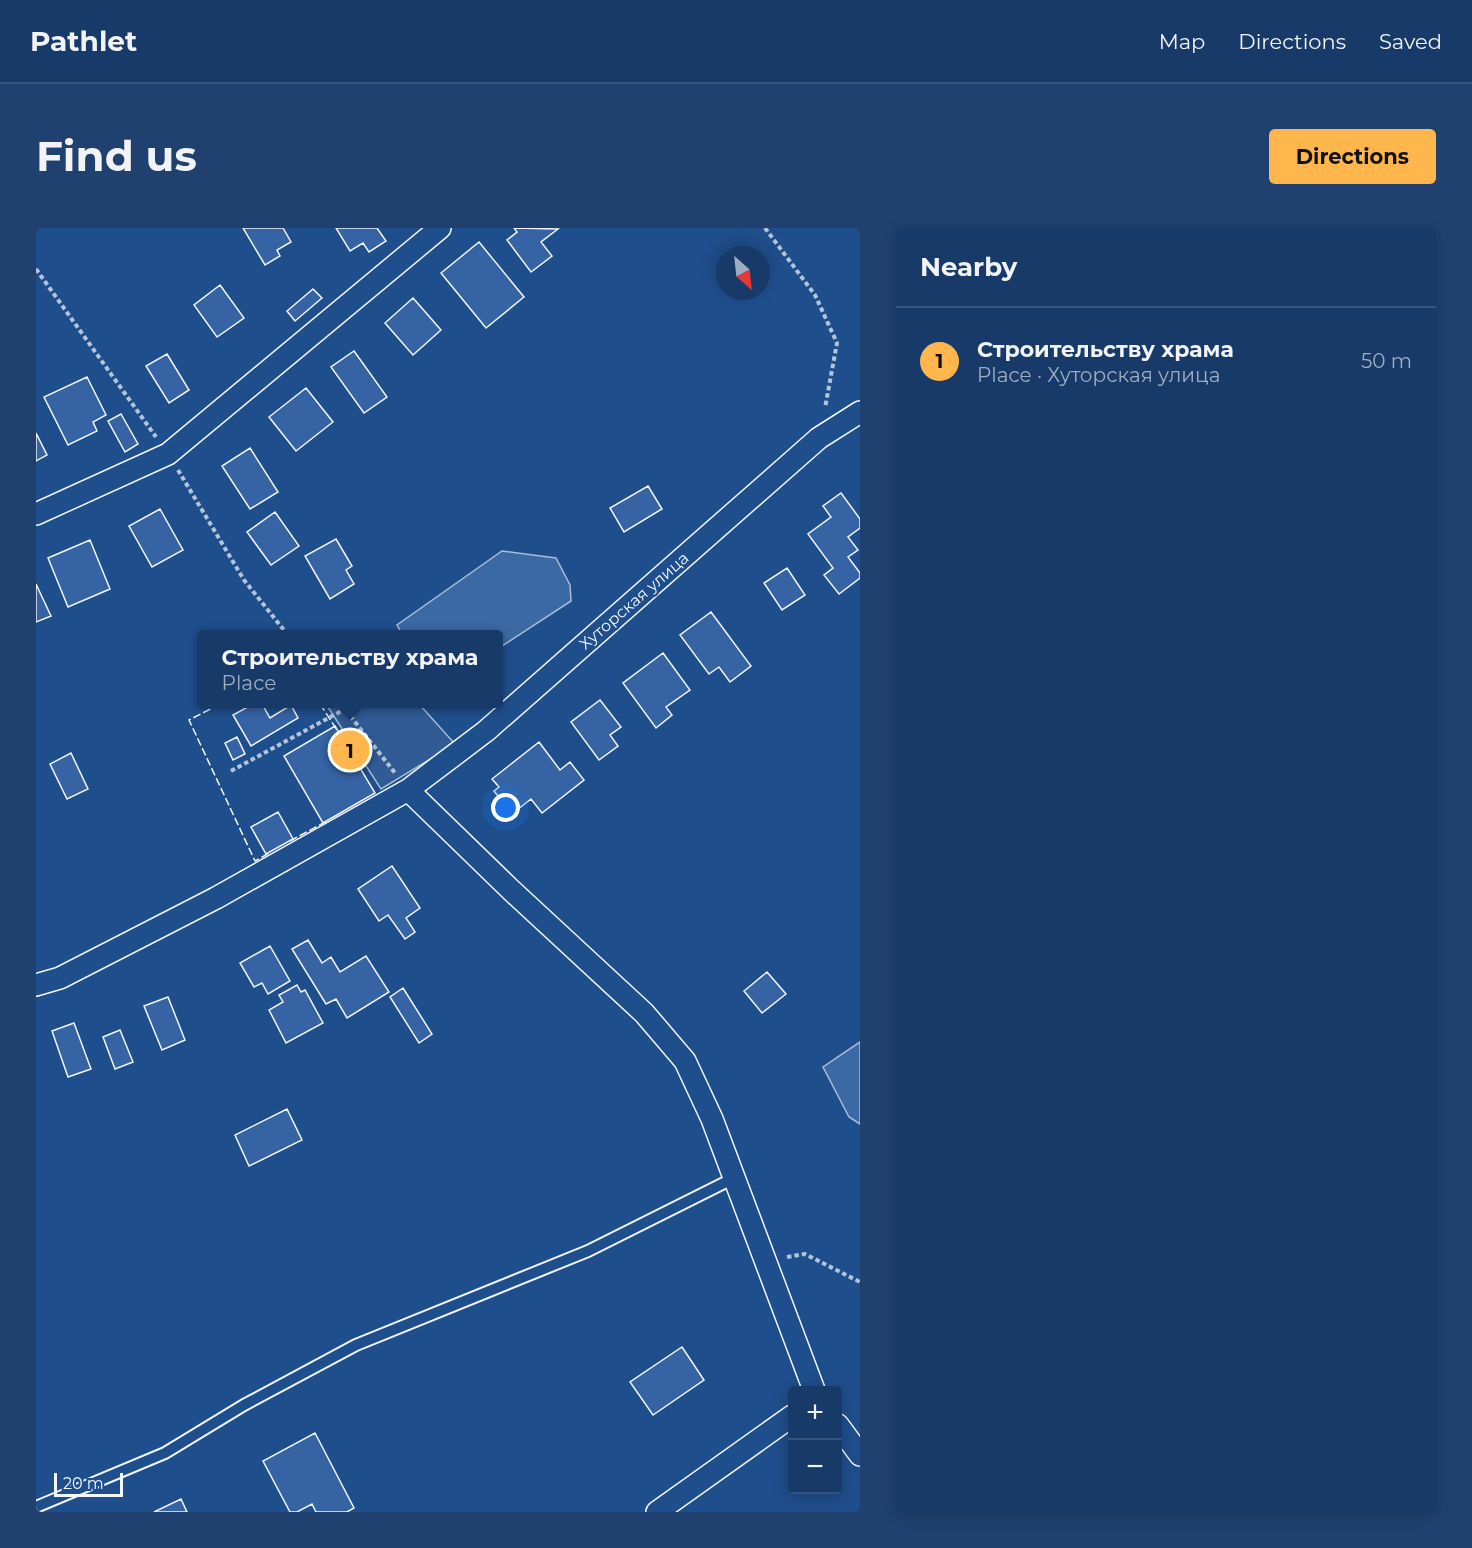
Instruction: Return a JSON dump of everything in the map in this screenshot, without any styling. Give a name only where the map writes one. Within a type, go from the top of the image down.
[{"type":"street","points":[[36,514],[168,454],[440,228]]},
{"type":"street","name":"Хуторская улица","points":[[36,985],[60,978],[216,898],[408,790],[486,731],[819,438],[860,412]]},
{"type":"street","points":[[408,790],[511,890],[644,1013],[686,1061],[712,1119],[812,1386]]},
{"type":"street","points":[[657,1512],[788,1419]]},
{"type":"street","points":[[842,1432],[860,1455]]},
{"type":"lane","points":[[36,1507],[165,1453],[244,1405],[356,1345],[588,1251],[734,1178]]},
{"type":"path","points":[[765,228],[815,295],[837,343],[819,438]]},
{"type":"path","points":[[231,771],[345,709],[408,790]]},
{"type":"path","points":[[765,1261],[805,1254],[860,1282]]},
{"type":"shaded area","points":[[502,551],[556,558],[570,585],[571,601],[503,645],[503,630],[400,630],[397,625]]},
{"type":"shaded area","points":[[329,708],[423,708],[455,744],[381,789]]},
{"type":"shaded area","points":[[860,1042],[860,1124],[849,1117],[823,1067]]},
{"type":"building","points":[[243,228],[283,228],[291,242],[277,250],[280,256],[265,265]]},
{"type":"building","points":[[336,228],[377,228],[386,241],[369,252],[363,243],[350,251]]},
{"type":"building","points":[[514,228],[558,229],[541,242],[552,256],[531,272],[507,240],[517,232]]},
{"type":"building","points":[[479,242],[524,297],[486,328],[441,273]]},
{"type":"building","points":[[220,285],[244,318],[217,337],[194,305]]},
{"type":"building","points":[[313,289],[322,298],[295,321],[287,311]]},
{"type":"building","points":[[413,298],[441,330],[413,355],[385,323]]},
{"type":"building","points":[[354,351],[387,397],[364,413],[331,367]]},
{"type":"building","points":[[167,354],[189,390],[169,403],[146,366]]},
{"type":"building","points":[[87,377],[106,415],[93,422],[97,431],[68,445],[44,397]]},
{"type":"building","points":[[306,388],[333,422],[296,451],[269,417]]},
{"type":"building","points":[[121,414],[138,444],[125,452],[108,421]]},
{"type":"building","points":[[36,433],[47,455],[36,461]]},
{"type":"building","points":[[250,448],[278,492],[250,509],[222,466]]},
{"type":"building","points":[[648,486],[662,509],[624,532],[610,508]]},
{"type":"building","points":[[841,493],[860,519],[860,528],[848,537],[858,550],[848,557],[860,573],[860,578],[839,594],[824,575],[833,568],[808,534],[831,517],[823,506]]},
{"type":"building","points":[[160,509],[183,550],[152,567],[129,526]]},
{"type":"building","points":[[275,512],[299,546],[271,565],[247,532]]},
{"type":"building","points":[[336,539],[352,566],[346,570],[354,584],[330,599],[305,556]]},
{"type":"building","points":[[90,540],[110,589],[68,607],[48,558]]},
{"type":"building","points":[[787,568],[805,595],[782,610],[764,583]]},
{"type":"building","points":[[36,584],[51,616],[36,622]]},
{"type":"building","points":[[711,612],[751,666],[730,682],[719,667],[709,674],[680,635]]},
{"type":"building","points":[[663,653],[690,690],[666,707],[672,715],[656,728],[623,683]]},
{"type":"building","points":[[600,700],[621,727],[610,735],[618,746],[599,760],[571,722]]},
{"type":"building","points":[[246,708],[264,708],[270,718],[286,708],[293,708],[298,718],[251,746],[233,715]]},
{"type":"building","points":[[335,726],[375,793],[323,823],[284,756]]},
{"type":"building","points":[[237,737],[245,754],[233,760],[225,743]]},
{"type":"building","points":[[539,742],[560,770],[570,762],[584,780],[542,813],[531,799],[517,810],[507,797],[502,801],[494,791],[499,787],[492,779]]},
{"type":"building","points":[[71,753],[88,789],[67,799],[50,764]]},
{"type":"building","points":[[278,812],[293,839],[266,854],[251,827]]},
{"type":"building","points":[[392,866],[420,908],[406,918],[415,932],[405,939],[388,915],[379,921],[358,889]]},
{"type":"building","points":[[308,940],[322,963],[331,957],[340,972],[366,956],[389,992],[347,1018],[336,999],[326,1004],[292,949]]},
{"type":"building","points":[[270,946],[290,981],[268,994],[262,983],[254,987],[240,963]]},
{"type":"building","points":[[767,972],[786,994],[762,1013],[744,991]]},
{"type":"building","points":[[297,985],[301,992],[305,990],[323,1023],[286,1043],[269,1010],[283,1002],[279,995]]},
{"type":"building","points":[[403,988],[432,1034],[419,1043],[390,997]]},
{"type":"building","points":[[168,997],[185,1040],[162,1050],[144,1006]]},
{"type":"building","points":[[74,1023],[91,1069],[68,1077],[52,1031]]},
{"type":"building","points":[[120,1030],[133,1062],[115,1069],[103,1037]]},
{"type":"building","points":[[287,1109],[302,1140],[249,1166],[235,1135]]},
{"type":"building","points":[[682,1347],[704,1380],[653,1415],[630,1382]]},
{"type":"building","points":[[315,1433],[354,1508],[347,1512],[316,1512],[312,1504],[297,1512],[290,1512],[263,1461]]},
{"type":"building","points":[[181,1499],[187,1512],[154,1512]]},
{"type":"fence","points":[[212,708],[189,720],[255,861],[269,853]]},
{"type":"fence","points":[[323,708],[337,730]]},
{"type":"fence","points":[[290,841],[327,821]]},
{"type":"place","name":"Строительству храма","points":[[350,750]]}]
